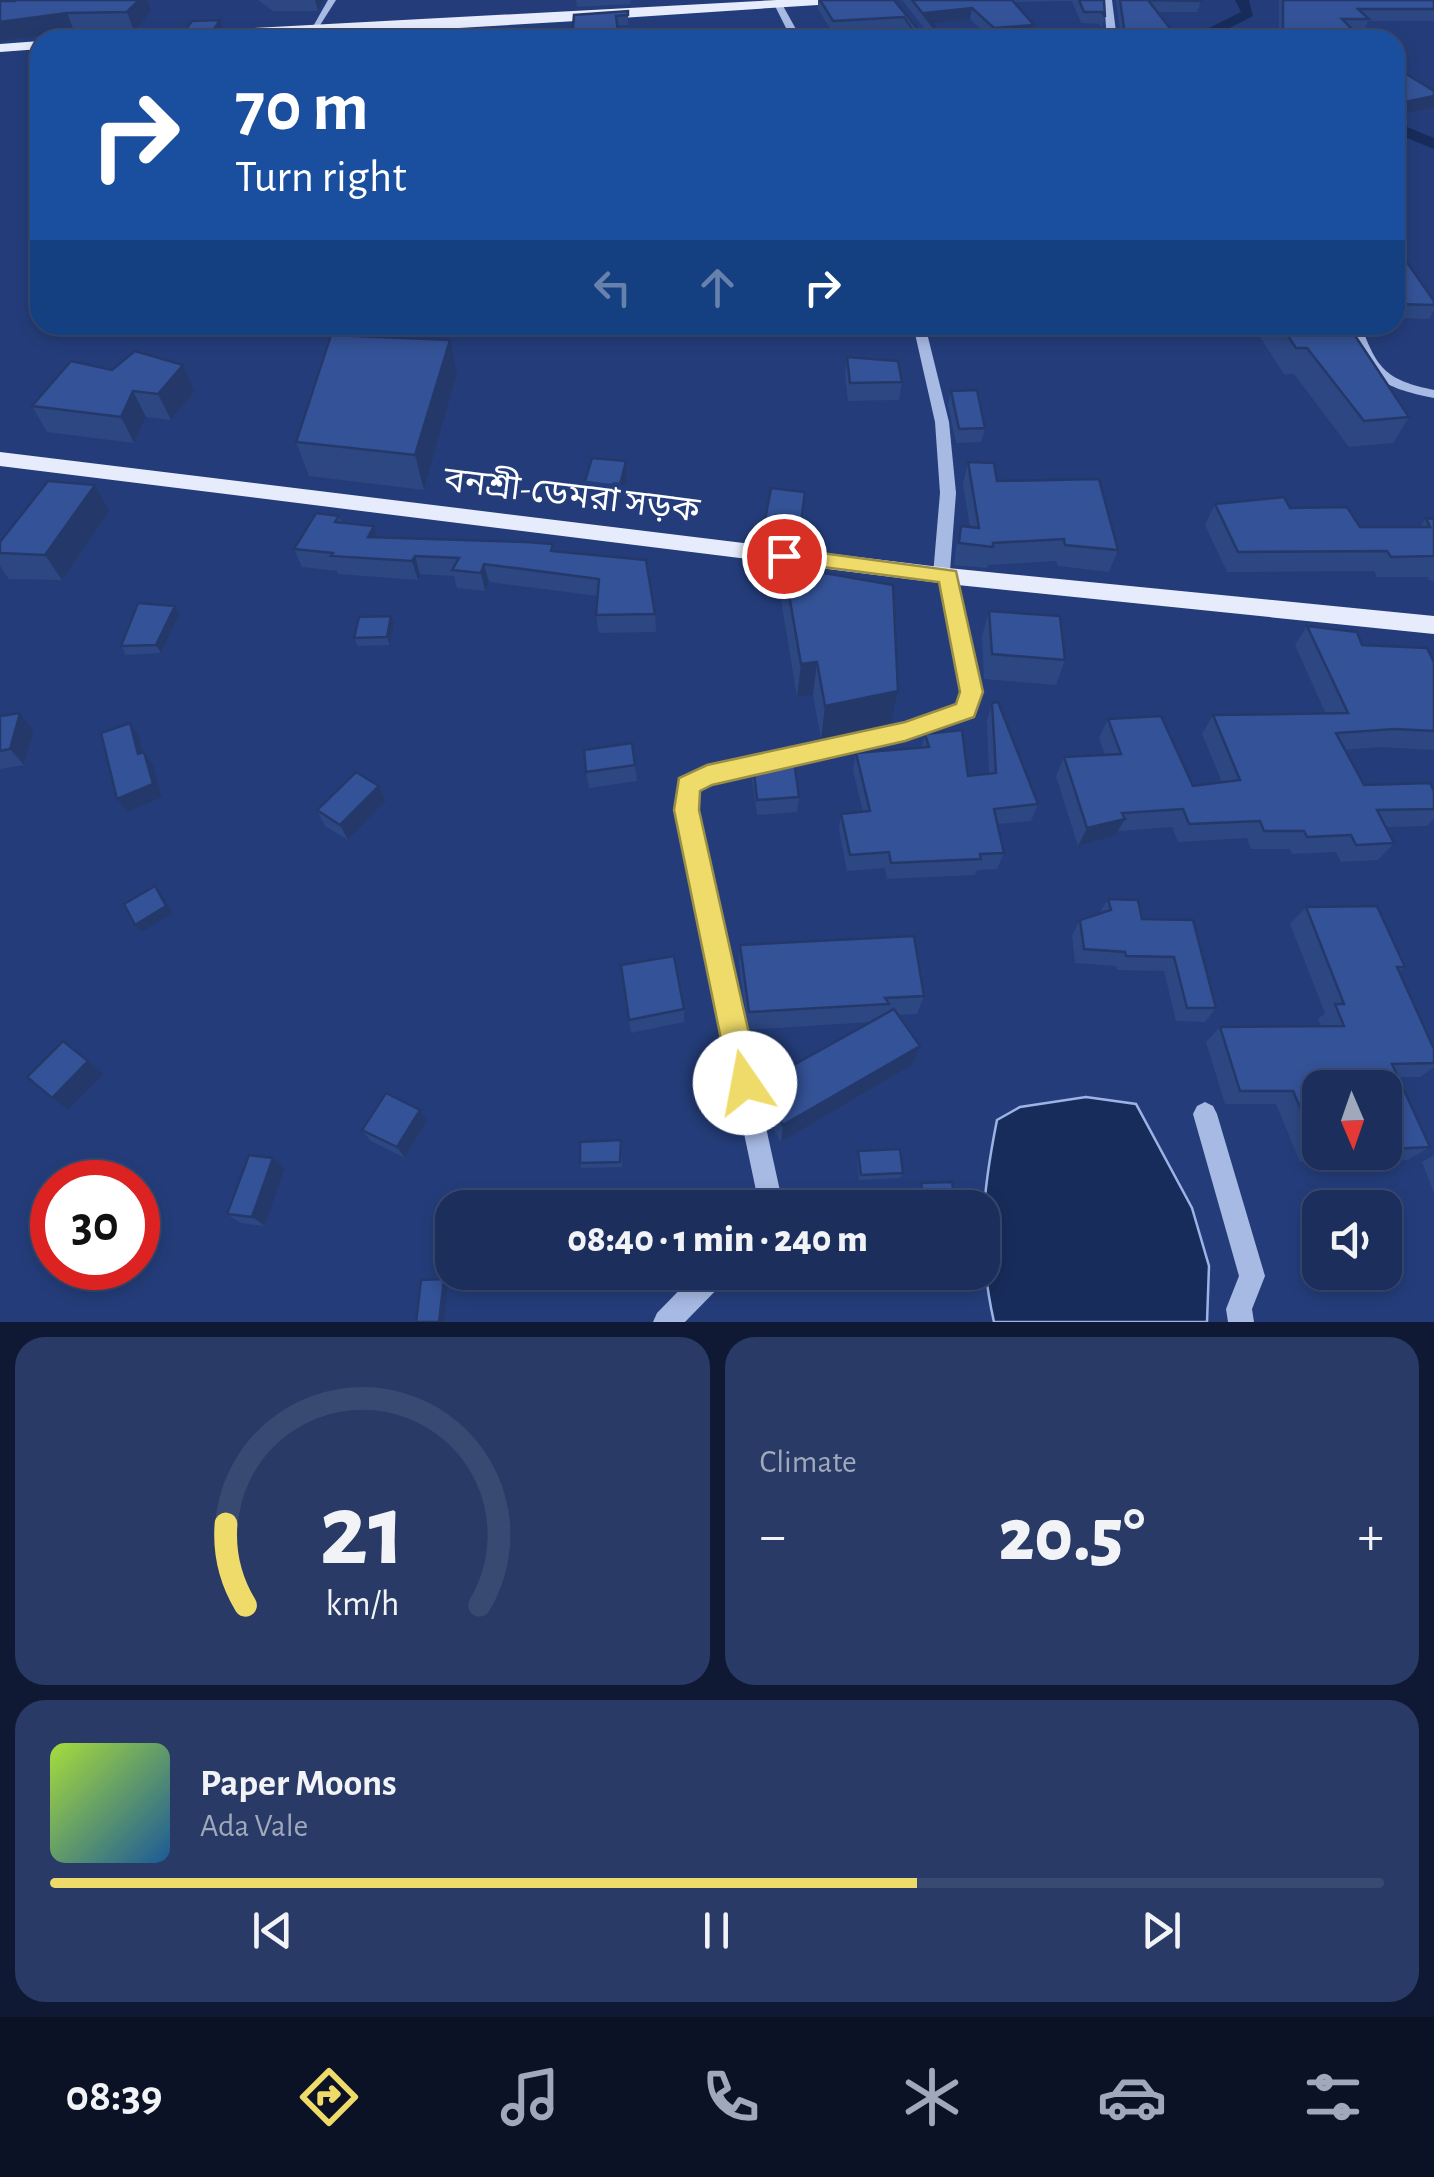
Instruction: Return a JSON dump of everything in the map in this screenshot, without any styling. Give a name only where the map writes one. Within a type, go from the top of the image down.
[{"type":"main road","points":[[279,30],[834,0]]},
{"type":"main road","points":[[0,48],[30,46]]},
{"type":"main road","name":"বনশ্রী-ডেমরা সড়ক","points":[[0,459],[945,576],[1434,626]]},
{"type":"street","points":[[314,28],[332,0]]},
{"type":"street","points":[[1108,0],[1111,30]]},
{"type":"street","points":[[778,4],[792,30]]},
{"type":"street","points":[[768,1190],[686,810],[688,786],[707,776],[905,731],[966,710],[972,692],[945,576],[948,494],[943,440],[921,335]]},
{"type":"street","points":[[1359,335],[1370,367],[1382,381],[1434,394]]},
{"type":"street","points":[[1205,1114],[1252,1276],[1239,1309],[1241,1322]]},
{"type":"street","points":[[666,1322],[698,1290]]},
{"type":"water","points":[[1086,1097],[1136,1104],[1192,1208],[1209,1266],[1207,1322],[994,1322],[988,1290],[1000,1290],[1000,1190],[987,1190],[988,1173],[997,1120],[1020,1107]]},
{"type":"building","points":[[139,0],[127,12],[67,13],[0,22],[0,1]]},
{"type":"building","points":[[820,0],[894,0],[918,30],[913,30],[904,17],[833,21]]},
{"type":"building","points":[[912,0],[1012,0],[1034,25],[994,28],[972,8],[925,13],[938,30]]},
{"type":"building","points":[[1079,0],[1104,0],[1105,17],[1102,12],[1084,12]]},
{"type":"building","points":[[1120,0],[1148,0],[1171,30],[1120,30],[1124,28]]},
{"type":"building","points":[[1283,0],[1434,0],[1434,9],[1358,9],[1369,19],[1342,19],[1353,30],[1283,30]]},
{"type":"building","points":[[628,11],[628,15],[616,16],[618,30],[573,30],[574,15]]},
{"type":"building","points":[[220,20],[214,30],[185,30],[192,21]]},
{"type":"building","points":[[1405,73],[1434,91],[1434,96],[1405,102]]},
{"type":"building","points":[[1405,259],[1434,301],[1434,305],[1405,304]]},
{"type":"building","points":[[331,335],[450,340],[415,455],[296,442]]},
{"type":"building","points":[[1288,335],[1355,335],[1409,417],[1364,421],[1307,348],[1296,348]]},
{"type":"building","points":[[135,351],[183,365],[158,394],[133,391],[121,417],[32,406],[71,361],[112,370]]},
{"type":"building","points":[[847,357],[898,361],[902,382],[850,383]]},
{"type":"building","points":[[977,390],[985,428],[959,429],[951,391]]},
{"type":"building","points":[[592,458],[626,461],[618,493],[583,488]]},
{"type":"building","points":[[968,462],[994,463],[997,481],[1099,479],[1118,550],[1065,545],[1064,539],[993,543],[993,547],[959,543],[961,526],[979,528]]},
{"type":"building","points":[[48,481],[95,485],[45,555],[0,553],[0,542]]},
{"type":"building","points":[[771,488],[805,492],[801,522],[765,520]]},
{"type":"building","points":[[1284,497],[1290,508],[1347,507],[1360,527],[1430,527],[1426,518],[1434,519],[1434,556],[1391,557],[1387,551],[1238,552],[1215,504]]},
{"type":"building","points":[[316,513],[339,516],[335,522],[374,526],[368,537],[553,544],[551,551],[646,560],[655,614],[596,615],[599,579],[484,564],[481,573],[452,570],[459,558],[415,556],[412,561],[331,556],[333,553],[294,549]]},
{"type":"building","points":[[784,566],[893,585],[898,691],[825,706],[817,662],[801,664]]},
{"type":"building","points":[[138,603],[175,606],[156,645],[121,646]]},
{"type":"building","points":[[989,611],[1060,616],[1065,660],[992,654]]},
{"type":"building","points":[[391,616],[387,637],[354,638],[359,617]]},
{"type":"building","points":[[1307,626],[1357,632],[1362,645],[1427,648],[1434,662],[1434,731],[1336,733],[1364,785],[1430,783],[1434,809],[1377,810],[1394,843],[1356,845],[1351,835],[1307,837],[1304,831],[1264,831],[1260,821],[1189,824],[1183,809],[1122,813],[1125,819],[1087,828],[1064,757],[1121,754],[1108,719],[1161,716],[1193,786],[1240,780],[1213,715],[1348,713]]},
{"type":"building","points":[[998,702],[1038,804],[994,809],[1004,853],[980,854],[981,859],[891,863],[889,852],[850,855],[841,814],[870,811],[856,753],[929,747],[925,734],[962,730],[968,776],[996,773],[992,703]]},
{"type":"building","points":[[20,713],[10,749],[0,751],[0,716]]},
{"type":"building","points":[[130,723],[138,754],[144,752],[153,784],[117,799],[101,733]]},
{"type":"building","points":[[632,743],[635,765],[586,772],[584,750]]},
{"type":"building","points":[[794,760],[799,797],[757,800],[753,764]]},
{"type":"building","points":[[356,772],[379,786],[340,825],[317,810]]},
{"type":"building","points":[[155,886],[166,906],[135,925],[124,904]]},
{"type":"building","points":[[1108,899],[1138,900],[1142,919],[1193,920],[1216,1008],[1187,1008],[1174,957],[1126,956],[1125,952],[1084,949],[1080,920],[1111,910]]},
{"type":"building","points":[[1377,906],[1405,967],[1397,967],[1434,1049],[1434,1063],[1392,1064],[1395,1070],[1302,1070],[1302,1112],[1293,1091],[1240,1091],[1220,1027],[1344,1026],[1335,1004],[1344,1004],[1306,907]]},
{"type":"building","points":[[914,936],[924,996],[885,998],[889,1004],[749,1012],[740,945]]},
{"type":"building","points":[[674,956],[684,1009],[629,1020],[621,965]]},
{"type":"building","points":[[894,1009],[920,1046],[783,1125],[770,1102],[765,1081]]},
{"type":"building","points":[[63,1041],[88,1061],[52,1098],[27,1077]]},
{"type":"building","points":[[1402,1086],[1430,1147],[1402,1148]]},
{"type":"building","points":[[386,1093],[420,1110],[397,1147],[362,1130]]},
{"type":"building","points":[[621,1140],[620,1162],[580,1163],[580,1142]]},
{"type":"building","points":[[900,1149],[903,1173],[861,1175],[858,1151]]},
{"type":"building","points":[[249,1155],[273,1158],[252,1217],[227,1214]]},
{"type":"building","points":[[952,1182],[953,1190],[922,1190],[921,1183]]},
{"type":"building","points":[[435,1279],[435,1290],[443,1290],[439,1322],[416,1322],[421,1280]]},
{"type":"waterway","points":[[1216,30],[1248,13],[1242,0]]},
{"type":"waterway","points":[[1405,131],[1434,144]]},
{"type":"route","points":[[745,1083],[686,810],[688,786],[707,776],[905,731],[966,710],[972,692],[948,576],[784,556]]}]
